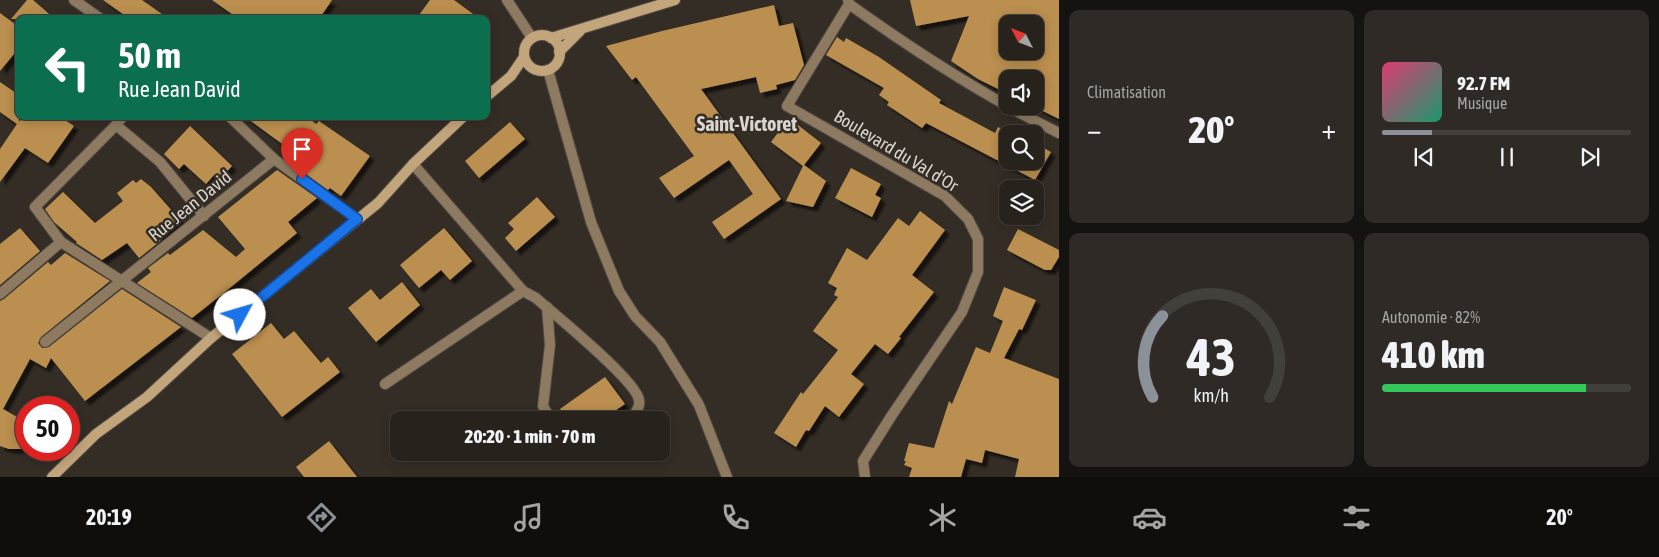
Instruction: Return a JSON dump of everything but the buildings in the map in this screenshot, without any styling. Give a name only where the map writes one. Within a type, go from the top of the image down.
[{"type":"main road","points":[[490,94],[511,76],[524,57],[525,46],[532,38],[541,36],[551,38],[675,0]]},
{"type":"main road","points":[[559,52],[582,29]]},
{"type":"main road","points":[[524,57],[532,68],[543,71],[548,70],[557,62],[559,52],[558,46],[551,38]]},
{"type":"main road","points":[[511,76],[532,68]]},
{"type":"main road","points":[[80,450],[96,434],[146,397],[211,338],[378,203],[413,164],[460,120]]},
{"type":"main road","points":[[52,477],[69,461]]},
{"type":"main road","points":[[63,477],[71,461]]},
{"type":"street","points":[[74,0],[95,15]]},
{"type":"street","points":[[507,0],[532,38]]},
{"type":"street","points":[[848,2],[910,48],[1020,114],[1059,133]]},
{"type":"street","name":"Boulevard du Val d'Or","points":[[848,2],[787,106],[945,196],[968,218],[978,239],[978,272],[962,312],[863,461],[865,477]]},
{"type":"street","points":[[548,70],[591,222],[619,291],[635,316],[660,342],[699,405],[726,477]]},
{"type":"street","points":[[120,120],[35,207],[61,242],[211,338]]},
{"type":"street","points":[[233,120],[274,159],[357,219]]},
{"type":"street","points":[[116,125],[160,162],[204,216]]},
{"type":"street","name":"Rue Jean David","points":[[45,342],[274,159]]},
{"type":"street","points":[[413,164],[522,291],[536,298],[547,307],[624,376],[640,399],[639,407],[636,411]]},
{"type":"street","points":[[0,294],[61,242]]},
{"type":"street","points":[[385,384],[522,291]]},
{"type":"street","points":[[546,411],[543,406],[550,344],[547,307]]},
{"type":"district","name":"Saint-Victoret","points":[[747,124]]},
{"type":"route","points":[[240,315],[357,219],[302,179]]}]
